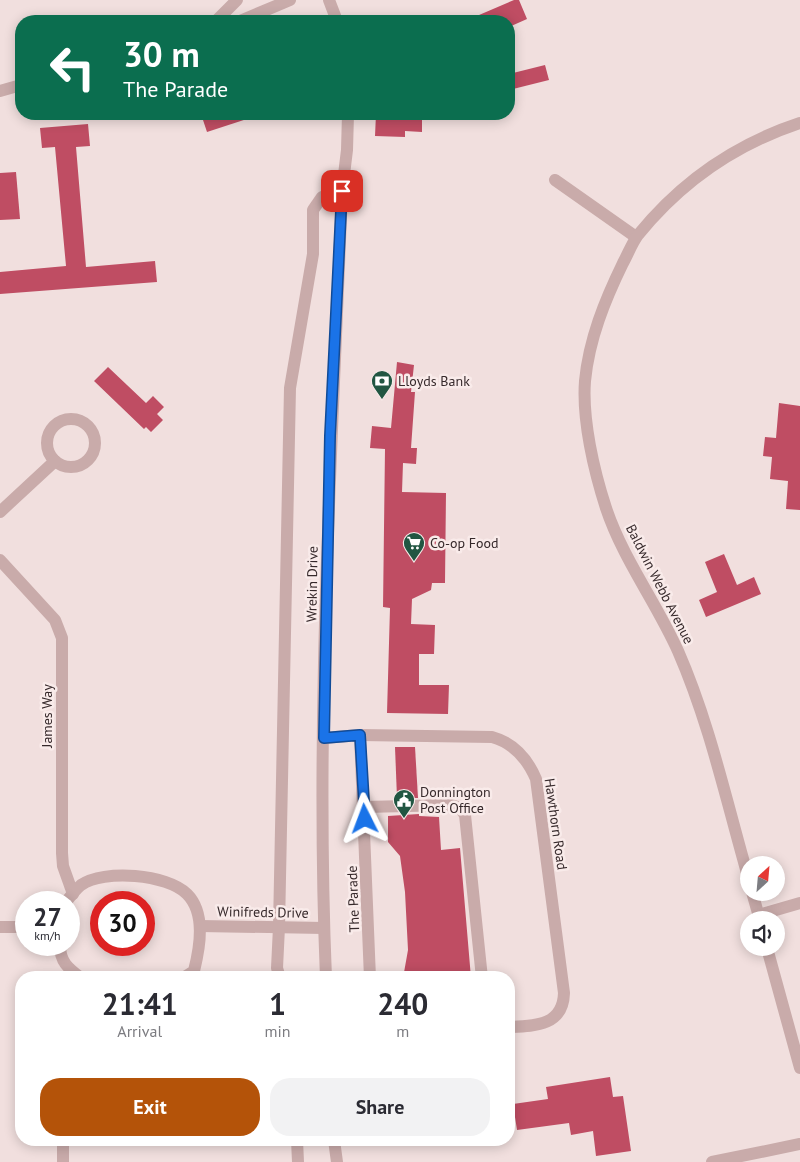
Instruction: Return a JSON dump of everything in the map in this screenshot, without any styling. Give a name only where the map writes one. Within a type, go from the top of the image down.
[{"type":"street","points":[[222,15],[237,0]]},
{"type":"street","points":[[254,15],[290,0]]},
{"type":"street","points":[[329,0],[335,15]]},
{"type":"street","points":[[0,90],[15,86]]},
{"type":"street","name":"Wrekin Drive","points":[[326,971],[324,738],[330,436],[342,191],[347,150],[348,120]]},
{"type":"street","name":"Baldwin Webb Avenue","points":[[742,856],[697,700],[677,650],[620,544],[606,506],[589,443],[585,382],[596,327],[612,285],[636,237],[675,195],[721,159],[767,134],[800,123]]},
{"type":"street","points":[[555,180],[636,237]]},
{"type":"street","name":"Wrekin Drive","points":[[278,971],[290,388],[313,254],[313,210],[322,197],[342,191]]},
{"type":"street","points":[[0,512],[54,460]]},
{"type":"street","name":"James Way","points":[[0,560],[55,620],[62,638],[62,854],[68,891]]},
{"type":"street","points":[[324,738],[360,735]]},
{"type":"street","name":"The Parade","points":[[360,735],[370,971]]},
{"type":"street","name":"Hawthorn Road","points":[[360,735],[492,737],[504,740],[516,748],[530,764],[536,779],[564,994],[563,1006],[557,1016],[545,1022],[515,1026]]},
{"type":"street","points":[[364,807],[451,805],[460,808],[465,815],[481,971]]},
{"type":"street","name":"Winifreds Drive","points":[[76,891],[82,885],[107,876],[150,879],[176,886],[188,895],[200,926],[198,955],[194,971]]},
{"type":"street","points":[[777,911],[800,903]]},
{"type":"street","name":"Winifreds Drive","points":[[200,926],[324,928]]},
{"type":"street","points":[[0,927],[15,927]]},
{"type":"street","points":[[60,956],[64,971]]},
{"type":"street","points":[[769,956],[800,1068]]},
{"type":"street","points":[[712,1162],[800,1144]]},
{"type":"street","points":[[63,1146],[63,1162]]},
{"type":"street","points":[[297,1146],[298,1162]]},
{"type":"street","points":[[335,1146],[337,1162]]},
{"type":"building","points":[[514,0],[519,0],[527,19],[515,24],[515,15],[479,15]]},
{"type":"building","points":[[545,65],[549,80],[515,88],[515,72]]},
{"type":"building","points":[[203,120],[244,120],[207,132]]},
{"type":"building","points":[[376,120],[422,120],[422,132],[405,131],[405,137],[375,136]]},
{"type":"building","points":[[88,124],[90,146],[76,147],[86,267],[155,261],[157,282],[0,294],[0,272],[66,266],[55,147],[42,148],[40,128]]},
{"type":"building","points":[[16,172],[20,219],[0,220],[0,173]]},
{"type":"building","points":[[397,362],[414,365],[411,392],[415,392],[411,448],[417,448],[416,464],[403,463],[402,492],[446,493],[445,583],[432,583],[431,590],[412,599],[411,624],[435,625],[434,654],[419,654],[419,685],[449,685],[448,714],[387,713],[390,608],[383,607],[385,449],[370,448],[372,426],[391,428]]},
{"type":"building","points":[[108,367],[146,403],[153,396],[164,407],[157,414],[163,420],[151,432],[146,427],[144,429],[94,381]]},
{"type":"building","points":[[779,403],[800,406],[800,510],[786,509],[788,481],[770,479],[772,457],[763,456],[765,437],[776,438]]},
{"type":"building","points":[[724,554],[737,585],[754,577],[761,594],[706,617],[699,600],[717,592],[705,562]]},
{"type":"building","points":[[395,747],[415,747],[418,798],[397,798]]},
{"type":"building","points":[[419,814],[419,816],[439,817],[441,850],[460,848],[470,971],[404,971],[408,950],[405,892],[400,856],[388,842],[388,816]]},
{"type":"building","points":[[610,1077],[613,1097],[623,1096],[631,1151],[596,1156],[593,1131],[571,1135],[569,1123],[517,1130],[515,1104],[548,1099],[546,1087]]},
{"type":"place","name":"Lloyds Bank","points":[[382,400]]},
{"type":"place","name":"Co-op Food","points":[[414,562]]},
{"type":"place","name":"Donnington Post Office","points":[[404,819]]},
{"type":"route","points":[[342,191],[335,369],[330,436],[324,738],[360,735],[365,819]]}]
